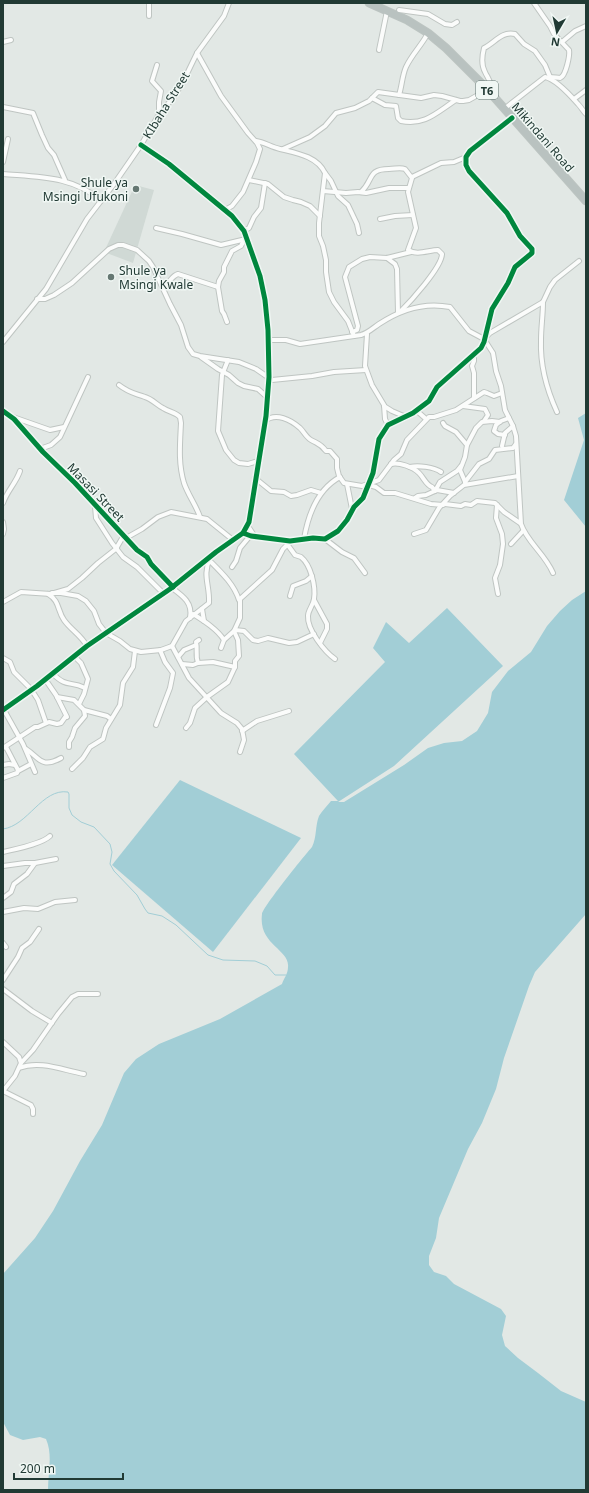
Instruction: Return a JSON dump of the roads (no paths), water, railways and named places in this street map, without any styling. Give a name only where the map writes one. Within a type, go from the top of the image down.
[{"type":"highway","name":"Mikindani Road","points":[[369,3],[428,33],[451,52],[487,89],[586,201]]},
{"type":"street","points":[[149,3],[149,16]]},
{"type":"street","name":"KIbaha Street","points":[[3,342],[46,289],[77,235],[141,145],[158,116],[172,99],[183,82],[197,53],[224,16],[229,3]]},
{"type":"street","points":[[504,109],[538,81],[545,77],[560,78],[565,72],[570,52],[569,48],[554,34],[534,3]]},
{"type":"street","points":[[399,10],[428,14],[445,24],[452,25],[457,22]]},
{"type":"street","points":[[379,50],[387,11]]},
{"type":"street","points":[[562,42],[575,31],[586,26]]},
{"type":"street","points":[[399,95],[405,70],[413,53],[428,33]]},
{"type":"street","points":[[284,149],[310,138],[325,126],[336,113],[355,108],[369,101],[379,92],[421,98],[434,95],[460,101],[469,100],[489,87],[490,81],[483,68],[482,57],[484,48],[491,44],[496,38],[509,33],[515,34],[524,44],[535,51],[545,65],[549,77],[574,100],[586,114]]},
{"type":"street","points":[[3,42],[11,40]]},
{"type":"street","points":[[197,53],[221,96],[248,133],[256,141],[260,151],[249,180],[240,198],[232,206],[225,210]]},
{"type":"street","points":[[157,65],[152,80],[161,91],[158,102],[158,116]]},
{"type":"street","points":[[574,100],[586,90]]},
{"type":"street","points":[[372,98],[384,104],[396,106],[398,118],[401,121],[414,122],[429,119],[456,100]]},
{"type":"street","points":[[3,106],[33,113],[48,148],[54,154],[65,180]]},
{"type":"street","points":[[412,177],[441,163],[454,162],[466,157],[470,151],[512,118]]},
{"type":"street","points":[[3,162],[8,139]]},
{"type":"street","points":[[256,141],[298,153],[321,165],[336,192],[348,205],[357,224],[359,234]]},
{"type":"street","points":[[35,772],[20,738],[4,710],[92,642],[172,588],[243,533],[249,522],[265,421],[269,377],[269,340],[265,300],[260,276],[245,239],[244,231],[225,210],[169,164],[141,145]]},
{"type":"street","points":[[243,533],[250,536],[286,543],[304,539],[330,538],[347,520],[352,509],[363,498],[376,460],[379,439],[388,425],[406,417],[430,400],[437,387],[482,346],[489,317],[494,305],[508,283],[515,268],[532,253],[532,250],[520,236],[507,213],[469,171],[466,166],[466,157]]},
{"type":"street","points":[[361,192],[368,185],[374,172],[377,170],[401,168],[407,170],[412,177],[408,188],[416,228],[408,247],[408,250],[411,252]]},
{"type":"street","points":[[325,173],[318,234],[323,246],[326,260],[329,292],[334,302],[348,321],[353,334]]},
{"type":"street","points":[[3,174],[65,180],[82,187],[101,201]]},
{"type":"street","points":[[249,180],[269,184],[284,197],[310,206],[320,216]]},
{"type":"street","points":[[244,231],[249,228],[260,208],[264,183]]},
{"type":"street","points":[[323,191],[351,193],[369,192],[389,188],[408,188]]},
{"type":"street","points":[[380,219],[413,215]]},
{"type":"street","points":[[156,228],[221,245],[245,239]]},
{"type":"street","points":[[227,322],[222,311],[218,288],[219,281],[232,251],[241,246],[245,239]]},
{"type":"street","points":[[38,299],[45,299],[54,295],[72,283],[109,249],[118,245],[130,247],[142,254],[153,267],[181,325],[189,350],[193,354],[228,360],[248,366],[272,380],[334,372],[366,370]]},
{"type":"street","points":[[269,340],[286,340],[300,344],[353,334],[367,334],[399,312],[421,289],[438,266],[442,257],[441,252],[438,250],[418,253],[411,252],[387,258],[370,257],[362,259],[349,267],[345,277],[346,285],[358,326],[353,334]]},
{"type":"street","points":[[387,258],[395,264],[397,269],[399,312]]},
{"type":"street","points":[[557,412],[548,391],[542,366],[541,340],[543,302],[555,280],[579,261]]},
{"type":"street","points":[[162,286],[166,285],[173,276],[178,274],[218,288]]},
{"type":"street","points":[[484,339],[490,333],[543,302]]},
{"type":"street","points":[[399,312],[436,305],[450,307],[469,331],[484,339],[493,353],[505,410],[513,426],[516,444],[520,524],[523,530],[545,557],[552,573]]},
{"type":"street","points":[[367,334],[364,361],[372,385],[384,405],[392,411],[406,417]]},
{"type":"street","points":[[474,354],[472,366],[474,372],[474,398]]},
{"type":"street","points":[[200,356],[240,385],[258,389],[268,398]]},
{"type":"street","points":[[228,360],[222,372],[218,426],[220,435],[226,450],[234,460],[239,463],[248,464],[258,461]]},
{"type":"street","points":[[40,449],[51,445],[59,438],[88,378]]},
{"type":"street","points":[[120,385],[129,392],[144,396],[180,417],[179,463],[184,482],[200,517]]},
{"type":"street","points":[[265,421],[275,417],[288,420],[296,425],[310,440],[321,444],[326,451],[330,451],[336,457],[337,468],[344,483],[360,486],[369,484],[381,478],[394,460],[401,454],[407,440],[426,419],[430,417],[434,418],[444,413],[454,412],[484,392],[494,396],[502,393]]},
{"type":"street","points":[[384,405],[385,419],[388,425]]},
{"type":"street","points":[[435,491],[440,482],[457,471],[461,466],[465,457],[467,445],[476,428],[488,415],[485,409],[463,406]]},
{"type":"street","name":"Masasi Street","points":[[3,411],[11,416],[40,449],[73,481],[124,538],[147,557],[151,564],[172,588],[189,604],[191,616]]},
{"type":"street","points":[[416,411],[426,419]]},
{"type":"street","points":[[11,416],[50,430],[64,427]]},
{"type":"street","points":[[505,435],[494,432],[496,425],[509,418]]},
{"type":"street","points":[[484,421],[492,420],[500,422]]},
{"type":"street","points":[[443,423],[444,426],[456,432],[467,445]]},
{"type":"street","points":[[502,446],[505,435],[513,426]]},
{"type":"street","points":[[414,534],[426,530],[439,509],[466,483],[479,464],[489,459],[495,450],[513,448],[516,444]]},
{"type":"street","points":[[392,464],[397,463],[419,472],[428,486],[432,487],[435,491]]},
{"type":"street","points":[[409,467],[419,466],[436,469],[441,472]]},
{"type":"street","points":[[461,466],[460,471],[466,483]]},
{"type":"street","points":[[3,503],[8,492],[17,480],[20,471]]},
{"type":"street","points":[[466,483],[486,482],[497,478],[518,476]]},
{"type":"street","points":[[304,539],[308,523],[321,493],[326,486],[340,477]]},
{"type":"street","points":[[255,478],[272,491],[284,492],[291,496],[311,490],[321,493]]},
{"type":"street","points":[[347,484],[352,509]]},
{"type":"street","points":[[369,484],[376,486],[383,493],[395,493],[404,497],[415,498],[438,505],[444,504],[461,506],[465,504],[469,505],[478,501],[495,503],[520,524]]},
{"type":"street","points":[[415,498],[435,491],[454,493]]},
{"type":"street","points":[[497,505],[496,518],[502,534],[503,544],[500,565],[495,578],[498,594]]},
{"type":"street","points":[[95,506],[96,518],[112,543],[164,594]]},
{"type":"street","points":[[3,602],[21,592],[47,594],[68,589],[117,547],[124,538],[142,529],[158,517],[168,512],[176,512],[200,517],[214,524],[233,540]]},
{"type":"street","points":[[3,522],[3,534]]},
{"type":"street","points":[[248,526],[256,537]]},
{"type":"street","points":[[511,544],[523,530]]},
{"type":"street","points":[[232,567],[236,561],[240,548],[250,536]]},
{"type":"street","points":[[325,539],[342,552],[354,558],[365,572]]},
{"type":"street","points":[[286,543],[295,555],[301,557],[306,563],[312,576],[314,600],[327,624],[327,628],[320,643]]},
{"type":"street","points":[[239,600],[272,570],[286,543]]},
{"type":"street","points":[[52,593],[60,592],[78,596],[94,610],[99,624],[106,633],[135,651],[146,652],[160,650],[172,646],[183,624],[210,602],[206,576],[206,566],[210,558]]},
{"type":"street","points":[[210,558],[235,590],[239,600],[240,618],[234,630],[224,640],[221,648]]},
{"type":"street","points":[[290,596],[293,586],[306,581],[312,576]]},
{"type":"street","points":[[47,594],[55,599],[64,619],[81,636],[87,646]]},
{"type":"street","points":[[314,600],[308,611],[310,627],[325,652],[335,659]]},
{"type":"street","points":[[202,609],[204,622]]},
{"type":"street","points":[[191,616],[204,622],[220,634],[224,640]]},
{"type":"street","points":[[234,630],[244,631],[253,640],[258,641],[268,638],[289,643],[297,642],[314,634]]},
{"type":"street","points":[[186,728],[190,723],[194,708],[228,682],[235,666],[235,661],[239,656],[238,640],[234,630]]},
{"type":"street","points":[[198,663],[195,656],[197,649],[196,642],[199,640]]},
{"type":"street","points":[[178,657],[184,650],[196,645]]},
{"type":"street","points":[[172,646],[189,678],[223,715],[237,723],[242,731],[244,740],[240,752]]},
{"type":"street","points":[[156,725],[170,688],[173,673],[164,662],[160,650]]},
{"type":"street","points":[[72,769],[83,758],[90,747],[102,740],[106,728],[120,704],[123,683],[133,667],[135,651]]},
{"type":"street","points":[[74,656],[81,663],[88,677],[84,694],[79,704]]},
{"type":"street","points":[[3,658],[10,662],[14,672],[31,689],[39,702],[46,723]]},
{"type":"street","points":[[182,664],[193,665],[198,663],[213,662],[235,666]]},
{"type":"street","points":[[52,673],[65,684],[78,685],[85,688]]},
{"type":"street","points":[[18,771],[5,747],[35,727],[49,722],[59,724],[67,717],[57,697],[45,679]]},
{"type":"street","points":[[57,697],[72,699],[84,710],[85,716],[75,728],[69,742],[69,747]]},
{"type":"street","points":[[84,710],[107,716],[111,719]]},
{"type":"street","points":[[242,731],[257,721],[289,711]]},
{"type":"street","points":[[25,749],[38,759],[50,762],[61,758]]},
{"type":"street","points":[[3,778],[13,775],[38,759]]},
{"type":"street","points":[[3,765],[15,765]]},
{"type":"street","points":[[3,852],[38,843],[50,836]]},
{"type":"street","points":[[3,866],[25,862],[35,863],[56,860]]},
{"type":"street","points":[[3,898],[11,892],[14,884],[27,874],[35,863]]},
{"type":"street","points":[[3,912],[24,908],[38,908],[55,902],[76,900]]},
{"type":"street","points":[[3,980],[22,948],[30,942],[39,929]]},
{"type":"street","points":[[3,943],[6,947]]},
{"type":"street","points":[[3,989],[32,1011],[52,1023]]},
{"type":"street","points":[[33,1114],[31,1105],[3,1091],[10,1083],[21,1063],[34,1050],[58,1014],[75,994],[98,994]]},
{"type":"street","points":[[3,1042],[20,1058],[21,1063]]},
{"type":"street","points":[[19,1068],[27,1065],[42,1065],[84,1074]]},
{"type":"water","points":[[586,413],[586,527],[564,500],[584,440],[578,418]]},
{"type":"water","points":[[586,591],[586,914],[535,972],[504,1058],[496,1089],[482,1123],[468,1149],[439,1218],[436,1238],[429,1256],[429,1265],[434,1272],[446,1276],[454,1284],[501,1309],[506,1316],[502,1335],[505,1346],[518,1358],[561,1391],[586,1402],[586,1490],[48,1490],[50,1458],[46,1439],[40,1437],[23,1440],[10,1435],[3,1422],[3,1274],[35,1238],[53,1211],[80,1161],[102,1125],[124,1073],[136,1059],[159,1044],[220,1019],[282,984],[287,972],[287,961],[284,955],[269,940],[265,933],[262,924],[262,914],[276,892],[312,847],[320,814],[331,801],[338,801],[294,754],[385,662],[373,648],[386,622],[409,643],[447,608],[503,666],[394,766],[338,802],[344,802],[404,765],[428,748],[444,743],[462,741],[477,731],[488,713],[492,692],[508,671],[531,652],[547,626],[560,611],[572,600]]},
{"type":"water","points":[[180,780],[301,838],[213,952],[112,865]]},
{"type":"waterway","points":[[3,829],[20,821],[50,796],[59,792],[68,792],[69,808],[72,815],[81,822],[94,827],[110,844],[112,852],[110,864],[114,871],[137,895],[148,913],[162,916],[176,925],[208,955],[223,960],[255,961],[267,966],[275,975],[286,975]]},
{"type":"place","name":"Shule ya Msingi Ufukoni","points":[[136,189]]},
{"type":"place","name":"Shule ya Msingi Kwale","points":[[111,277]]}]
